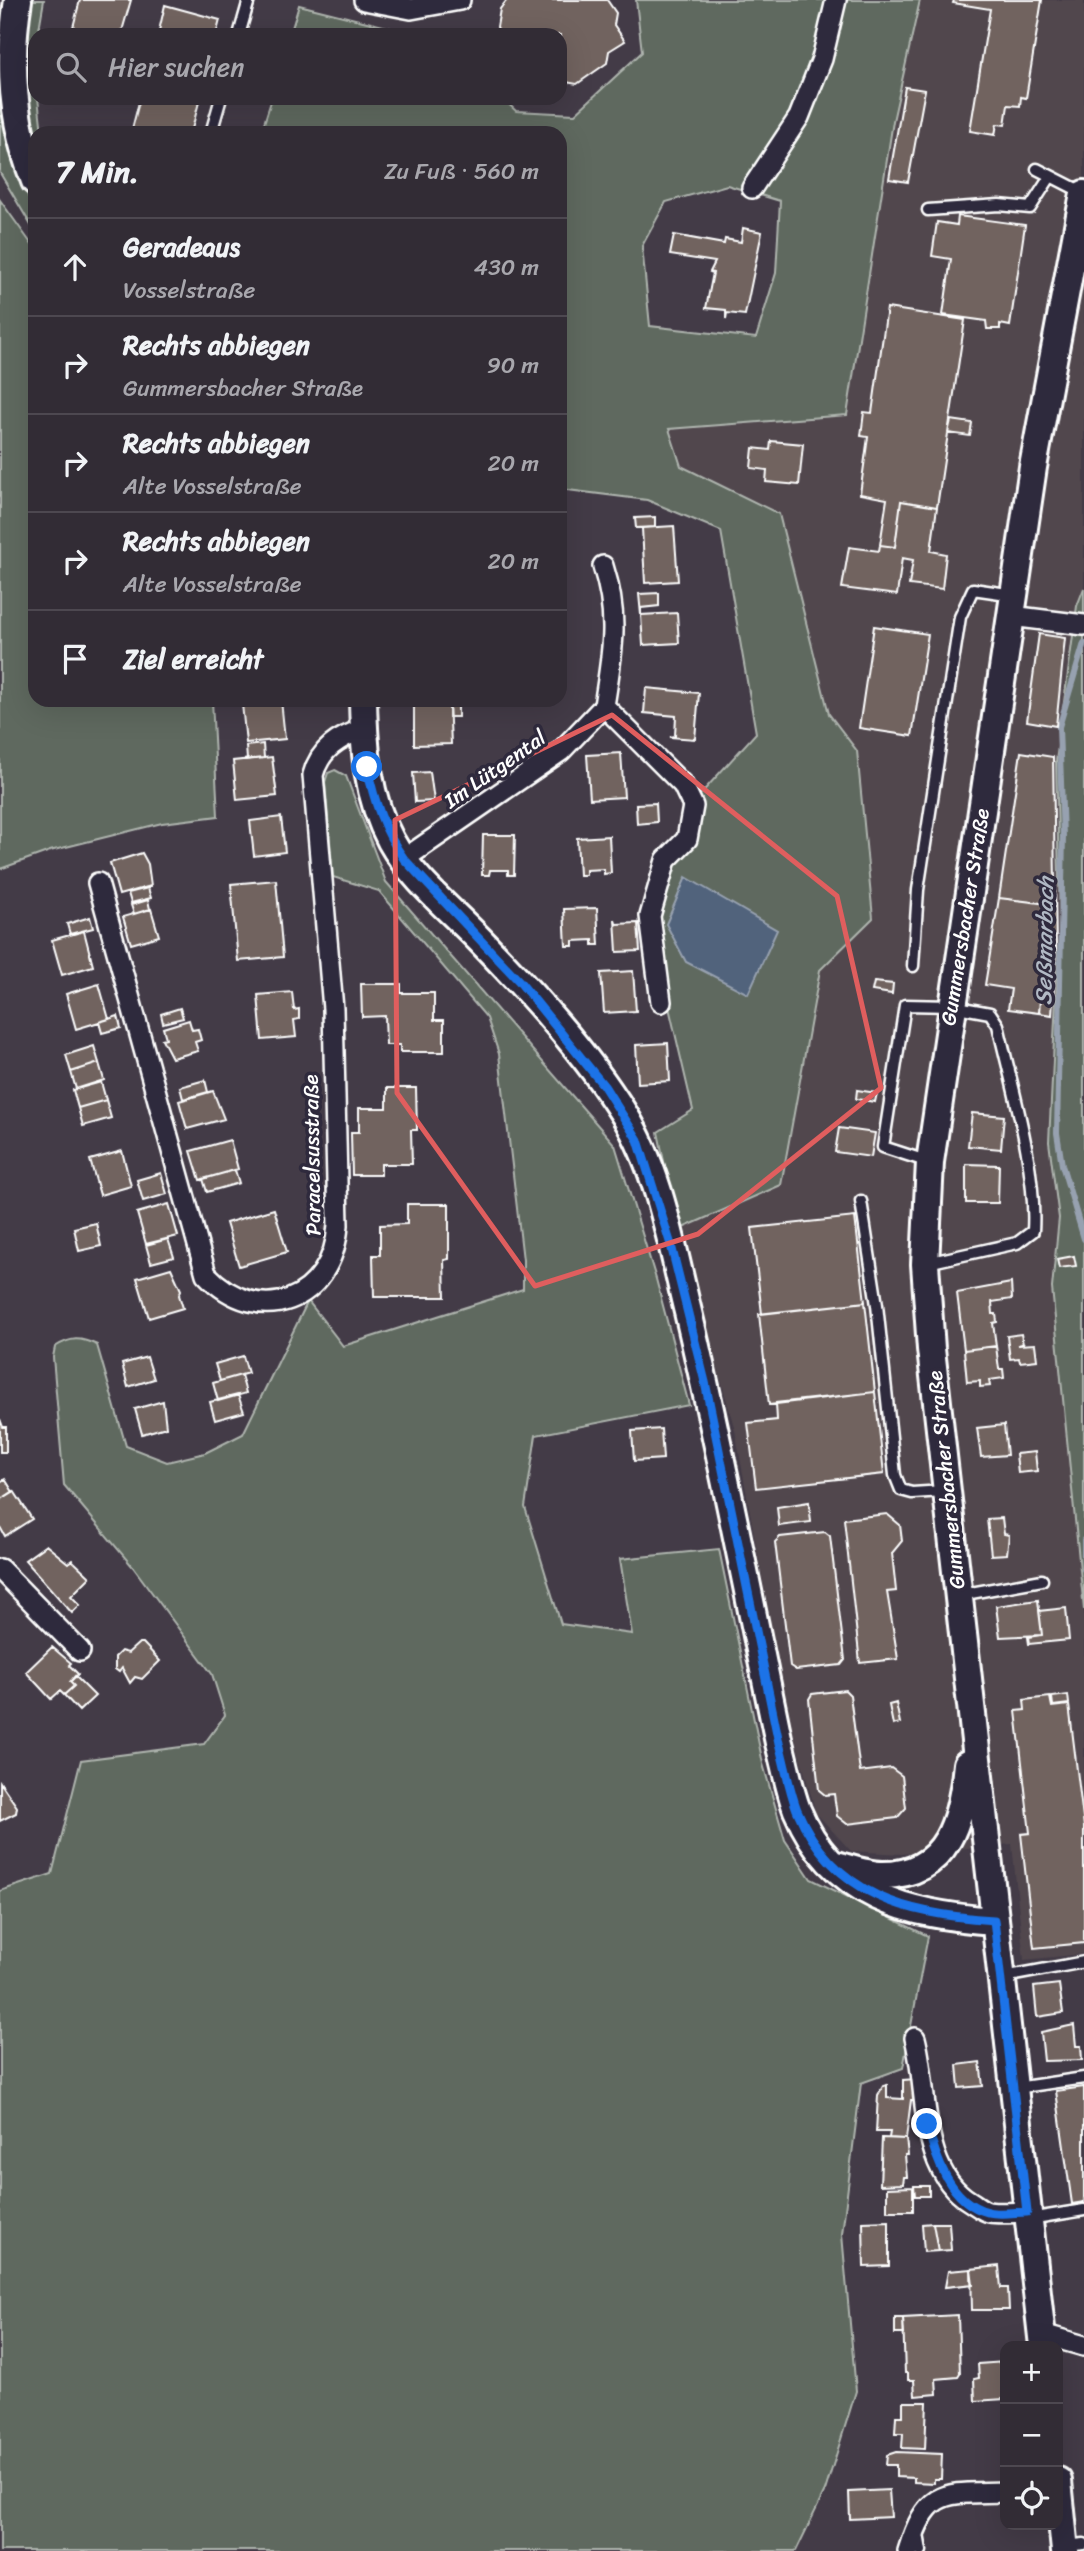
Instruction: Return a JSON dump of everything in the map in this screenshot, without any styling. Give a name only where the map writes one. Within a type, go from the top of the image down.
[{"type":"main road","points":[[19,0],[12,49],[13,85],[19,127],[28,157]]},
{"type":"main road","name":"Gummersbacher Straße","points":[[1043,2340],[971,1717],[925,1264],[930,1162],[952,1006],[1033,467],[1084,193]]},
{"type":"main road","points":[[363,707],[373,797],[391,840],[404,859],[519,981],[604,1086],[638,1140],[671,1245],[705,1382],[791,1793],[806,1828],[852,1883],[895,1904],[944,1917],[994,1920]]},
{"type":"main road","points":[[835,1865],[881,1876],[908,1873],[930,1861],[946,1845],[959,1819],[971,1717]]},
{"type":"main road","points":[[1063,2510],[1071,2547]]},
{"type":"street","points":[[364,0],[411,9],[460,0]]},
{"type":"street","points":[[752,188],[799,117],[822,59],[836,0]]},
{"type":"street","points":[[603,566],[613,598],[613,646],[604,706],[683,785],[693,806],[687,839],[666,860],[650,916],[661,1002]]},
{"type":"street","points":[[1012,606],[1084,625]]},
{"type":"street","name":"Im Lütgental","points":[[404,859],[561,751],[604,706]]},
{"type":"street","name":"Paracelsusstraße","points":[[98,883],[206,1273],[231,1295],[249,1302],[286,1301],[303,1293],[325,1272],[333,1259],[338,1225],[333,1009],[313,775],[317,758],[345,736],[364,729]]},
{"type":"street","points":[[0,1569],[80,1651]]},
{"type":"street","points":[[915,2038],[922,2065],[927,2124],[934,2151],[956,2193],[988,2212],[1028,2215]]},
{"type":"street","points":[[1043,2340],[1084,2346]]},
{"type":"street","points":[[908,2551],[916,2523],[926,2507],[949,2494],[1000,2492]]},
{"type":"lane","points":[[241,28],[249,0]]},
{"type":"lane","points":[[213,126],[219,105]]},
{"type":"lane","points":[[1037,169],[1084,193]]},
{"type":"lane","points":[[928,210],[999,205],[1030,208],[1050,177]]},
{"type":"lane","points":[[914,965],[919,878],[960,617],[973,589],[1012,606]]},
{"type":"lane","points":[[925,1264],[962,1258],[1017,1243],[1033,1231],[1034,1212],[1019,1115],[998,1025],[990,1013],[952,1006],[905,1004],[883,1147],[930,1162]]},
{"type":"lane","points":[[862,1201],[877,1305],[895,1475],[901,1490],[912,1493],[948,1491]]},
{"type":"lane","points":[[959,1595],[1042,1580]]},
{"type":"lane","points":[[1000,1978],[1084,1962]]},
{"type":"lane","points":[[1013,2088],[1084,2078]]},
{"type":"lane","points":[[1028,2215],[1084,2210]]},
{"type":"lane","points":[[916,2523],[921,2551]]},
{"type":"highlighted area","points":[[612,715],[837,896],[881,1088],[698,1234],[535,1286],[397,1093],[395,820]]},
{"type":"shaded area","points":[[920,0],[1084,0],[1084,588],[1077,606],[1056,761],[1060,917],[1049,1142],[1059,1218],[1052,1288],[1084,1610],[1084,1954],[1024,1960],[1012,1844],[902,1854],[851,1851],[816,1813],[785,1704],[735,1430],[678,1230],[781,1185],[820,970],[873,918],[857,751],[829,714],[779,514],[681,466],[669,429],[847,415],[893,121]]},
{"type":"green space","points":[[32,0],[44,0],[39,28],[28,28],[28,92],[25,52],[29,17]]},
{"type":"green space","points":[[636,0],[920,0],[893,121],[847,415],[669,429],[681,466],[779,514],[829,714],[857,751],[873,918],[820,970],[781,1185],[678,1230],[658,1132],[693,1110],[668,1003],[656,919],[676,864],[694,838],[697,798],[756,733],[721,531],[647,500],[567,490],[567,126],[263,126],[270,105],[510,105],[516,111],[575,114],[642,52]],"holes":[[[727,185],[780,201],[776,273],[756,338],[650,326],[642,246],[666,202]]]},
{"type":"green space","points":[[299,5],[391,28],[292,28]]},
{"type":"green space","points":[[0,89],[10,150],[28,196],[28,220],[0,173]]},
{"type":"green space","points":[[29,105],[39,105],[41,126],[33,126]]},
{"type":"green space","points":[[0,200],[28,239],[28,707],[212,707],[218,816],[162,823],[50,851],[0,869]]},
{"type":"green space","points":[[1084,588],[1084,1610],[1052,1288],[1059,1218],[1049,1142],[1060,917],[1056,761],[1077,606]]},
{"type":"green space","points":[[335,770],[346,776],[386,882],[615,1145],[656,1279],[689,1405],[536,1435],[525,1507],[561,1624],[632,1634],[620,1559],[719,1549],[763,1764],[785,1840],[811,1879],[928,1936],[903,2068],[861,2083],[842,2234],[856,2391],[825,2491],[796,2551],[0,2551],[0,1891],[52,1874],[81,1760],[204,1744],[225,1715],[212,1674],[133,1567],[64,1485],[53,1357],[55,1347],[76,1339],[97,1345],[126,1446],[167,1462],[205,1453],[243,1434],[308,1301],[343,1346],[523,1289],[523,1260],[499,1054],[487,1018],[379,891],[333,877],[325,782],[328,773]]},
{"type":"water","points":[[686,877],[777,930],[748,994],[686,962],[666,924]]},
{"type":"building","points":[[80,0],[131,0],[123,28],[73,28]]},
{"type":"building","points":[[507,0],[607,0],[616,13],[614,25],[625,41],[609,51],[607,63],[577,84],[567,82],[567,28],[498,28],[500,9]]},
{"type":"building","points":[[954,0],[1042,0],[1026,98],[1021,97],[1020,106],[1008,105],[1005,125],[997,124],[995,135],[970,131],[990,9],[953,3]]},
{"type":"building","points":[[165,5],[220,20],[218,28],[160,28]]},
{"type":"building","points":[[905,87],[925,90],[908,182],[889,179]]},
{"type":"building","points":[[138,105],[198,105],[193,126],[133,126]]},
{"type":"building","points":[[958,216],[1025,225],[1010,326],[1000,324],[1000,329],[987,329],[986,321],[943,315],[951,259],[932,256],[937,222],[957,225]]},
{"type":"building","points":[[743,228],[762,232],[745,315],[727,313],[726,319],[726,310],[706,308],[713,273],[710,272],[715,262],[670,255],[674,235],[724,244],[725,239],[741,242]]},
{"type":"building","points":[[887,308],[965,320],[937,507],[901,501],[895,547],[880,545],[887,499],[860,494],[868,437],[861,436],[864,412],[872,413]]},
{"type":"building","points":[[951,420],[972,423],[970,436],[948,433]]},
{"type":"building","points":[[771,441],[803,444],[799,485],[766,482],[767,470],[751,468],[753,448],[770,450]]},
{"type":"building","points":[[901,501],[937,507],[931,551],[946,554],[942,589],[909,585],[913,560],[902,558],[897,595],[842,588],[849,547],[879,551],[880,545],[895,547]]},
{"type":"building","points":[[655,517],[655,527],[636,528],[635,518]]},
{"type":"building","points":[[674,526],[678,581],[645,583],[642,528]]},
{"type":"building","points":[[659,593],[659,606],[641,608],[641,615],[639,594]]},
{"type":"building","points":[[677,613],[679,643],[643,645],[641,615]]},
{"type":"building","points":[[874,626],[928,634],[912,736],[859,728]]},
{"type":"building","points":[[1039,634],[1065,638],[1056,726],[1027,721]]},
{"type":"building","points":[[646,688],[699,693],[695,739],[670,737],[675,736],[676,716],[644,713]]},
{"type":"building","points":[[242,707],[282,707],[285,739],[246,743]]},
{"type":"building","points":[[414,707],[449,707],[451,744],[414,745]]},
{"type":"building","points":[[449,707],[458,707],[458,717],[449,717]]},
{"type":"building","points":[[263,744],[264,758],[247,760],[246,746]]},
{"type":"building","points":[[1021,752],[1053,757],[1056,948],[1046,944],[1048,904],[999,898]]},
{"type":"building","points":[[621,753],[624,797],[590,799],[587,755]]},
{"type":"building","points":[[272,757],[277,796],[237,800],[233,761]]},
{"type":"building","points":[[430,772],[434,801],[415,802],[413,773]]},
{"type":"building","points":[[656,803],[657,822],[637,824],[636,804]]},
{"type":"building","points":[[281,817],[285,852],[254,856],[250,821]]},
{"type":"building","points":[[483,835],[515,835],[514,875],[508,875],[508,870],[490,870],[489,875],[482,875]]},
{"type":"building","points":[[609,836],[611,873],[604,874],[604,869],[586,870],[586,875],[579,875],[577,838]]},
{"type":"building","points":[[142,853],[148,864],[151,886],[119,895],[110,863]]},
{"type":"building","points":[[276,880],[283,957],[238,961],[231,884]]},
{"type":"building","points":[[148,888],[151,898],[131,903],[128,893]]},
{"type":"building","points":[[999,898],[1048,904],[1039,1013],[1008,1009],[1011,989],[985,985]]},
{"type":"building","points":[[148,900],[150,909],[134,914],[131,905]]},
{"type":"building","points":[[597,908],[599,945],[593,945],[593,940],[573,941],[573,946],[566,946],[564,909]]},
{"type":"building","points":[[151,909],[159,936],[131,944],[123,917]]},
{"type":"building","points":[[90,917],[93,928],[70,934],[67,924]]},
{"type":"building","points":[[615,919],[616,924],[638,923],[640,951],[617,952]]},
{"type":"building","points":[[84,931],[93,966],[62,975],[52,940]]},
{"type":"building","points":[[1044,944],[1056,948],[1055,963],[1043,961]]},
{"type":"building","points":[[1042,969],[1055,970],[1052,1015],[1039,1013]]},
{"type":"building","points":[[633,971],[636,1011],[604,1013],[601,973]]},
{"type":"building","points":[[874,982],[893,984],[892,994],[872,991]]},
{"type":"building","points":[[99,984],[109,1019],[76,1029],[66,994]]},
{"type":"building","points":[[361,984],[401,984],[401,993],[434,993],[434,1020],[444,1020],[444,1052],[400,1052],[400,1045],[386,1045],[385,1016],[362,1017]]},
{"type":"building","points":[[292,992],[294,1010],[299,1009],[299,1019],[294,1020],[296,1037],[262,1040],[258,995]]},
{"type":"building","points":[[180,1008],[183,1018],[163,1023],[161,1014]]},
{"type":"building","points":[[118,1016],[121,1028],[102,1033],[99,1022]]},
{"type":"building","points":[[189,1020],[192,1030],[198,1029],[201,1040],[195,1042],[198,1051],[172,1058],[162,1039],[166,1038],[163,1028]]},
{"type":"building","points":[[668,1043],[670,1081],[638,1083],[636,1045]]},
{"type":"building","points":[[94,1046],[99,1063],[71,1072],[66,1055]]},
{"type":"building","points":[[99,1063],[104,1080],[76,1089],[71,1072]]},
{"type":"building","points":[[205,1080],[208,1092],[183,1099],[180,1087]]},
{"type":"building","points":[[101,1082],[106,1100],[78,1108],[73,1090]]},
{"type":"building","points":[[387,1088],[416,1088],[417,1130],[411,1130],[412,1164],[381,1164],[381,1175],[352,1175],[351,1132],[359,1132],[359,1108],[387,1108]]},
{"type":"building","points":[[857,1090],[877,1093],[875,1102],[856,1099]]},
{"type":"building","points":[[213,1091],[224,1119],[187,1129],[179,1101]]},
{"type":"building","points":[[106,1100],[111,1118],[83,1126],[78,1108]]},
{"type":"building","points":[[972,1113],[1004,1116],[1001,1149],[968,1146]]},
{"type":"building","points":[[839,1128],[875,1133],[871,1157],[835,1152]]},
{"type":"building","points":[[230,1140],[238,1169],[200,1180],[191,1151]]},
{"type":"building","points":[[122,1151],[131,1186],[100,1195],[90,1160]]},
{"type":"building","points":[[966,1164],[999,1165],[998,1203],[966,1203]]},
{"type":"building","points":[[235,1170],[239,1183],[207,1192],[203,1179]]},
{"type":"building","points":[[161,1173],[167,1194],[143,1201],[137,1180]]},
{"type":"building","points":[[169,1204],[178,1236],[146,1244],[137,1213]]},
{"type":"building","points":[[407,1204],[449,1204],[449,1259],[444,1260],[445,1297],[374,1297],[373,1255],[380,1255],[380,1225],[407,1224]]},
{"type":"building","points":[[274,1209],[287,1252],[239,1266],[226,1223]]},
{"type":"building","points":[[855,1217],[865,1302],[762,1314],[752,1228]]},
{"type":"building","points":[[96,1223],[101,1246],[79,1251],[74,1228]]},
{"type":"building","points":[[168,1239],[174,1257],[151,1263],[146,1245]]},
{"type":"building","points":[[1074,1256],[1076,1266],[1059,1268],[1057,1259]]},
{"type":"building","points":[[171,1268],[181,1290],[179,1295],[183,1308],[149,1318],[137,1278]]},
{"type":"building","points":[[1011,1283],[1012,1299],[992,1302],[997,1322],[993,1323],[996,1346],[964,1350],[957,1293]]},
{"type":"building","points":[[865,1302],[875,1392],[769,1405],[759,1314]]},
{"type":"building","points":[[1021,1334],[1023,1344],[1018,1345],[1035,1344],[1037,1360],[1020,1362],[1019,1358],[1010,1359],[1007,1336]]},
{"type":"building","points":[[996,1346],[999,1369],[1003,1369],[1004,1378],[989,1380],[990,1386],[980,1387],[980,1381],[967,1382],[964,1350]]},
{"type":"building","points":[[243,1356],[248,1373],[220,1381],[215,1364]]},
{"type":"building","points":[[147,1357],[154,1379],[128,1387],[122,1364]]},
{"type":"building","points":[[241,1375],[246,1393],[218,1401],[213,1383]]},
{"type":"building","points":[[875,1392],[884,1474],[756,1488],[748,1423],[777,1420],[776,1403]]},
{"type":"building","points":[[238,1395],[244,1412],[215,1420],[210,1402]]},
{"type":"building","points":[[163,1401],[166,1427],[142,1434],[135,1409]]},
{"type":"building","points":[[0,1419],[3,1427],[6,1427],[6,1452],[0,1452]]},
{"type":"building","points":[[1004,1425],[1007,1455],[981,1457],[977,1428]]},
{"type":"building","points":[[661,1429],[663,1459],[634,1461],[632,1431]]},
{"type":"building","points":[[1035,1452],[1037,1471],[1018,1473],[1016,1454]]},
{"type":"building","points":[[5,1479],[13,1492],[0,1500],[0,1482]]},
{"type":"building","points":[[14,1491],[32,1519],[5,1536],[0,1527],[0,1500]]},
{"type":"building","points":[[809,1502],[811,1522],[779,1526],[777,1507]]},
{"type":"building","points":[[887,1514],[900,1525],[902,1541],[892,1553],[896,1591],[887,1592],[898,1659],[860,1663],[844,1519]]},
{"type":"building","points":[[1002,1518],[1004,1534],[1009,1535],[1007,1554],[991,1555],[987,1519]]},
{"type":"building","points":[[825,1532],[830,1536],[845,1660],[841,1665],[796,1670],[790,1666],[775,1542],[780,1537]]},
{"type":"building","points":[[46,1545],[68,1563],[72,1560],[90,1577],[71,1596],[80,1605],[72,1613],[25,1560]]},
{"type":"building","points":[[1038,1600],[1042,1635],[1000,1637],[996,1606]]},
{"type":"building","points":[[1066,1608],[1069,1640],[1029,1644],[1028,1637],[1042,1635],[1039,1611]]},
{"type":"building","points":[[139,1643],[143,1643],[160,1661],[142,1679],[135,1677],[130,1683],[122,1668],[119,1672],[115,1669],[115,1657],[121,1651],[128,1653]]},
{"type":"building","points":[[52,1647],[71,1663],[69,1665],[78,1674],[70,1682],[74,1686],[64,1695],[60,1691],[51,1699],[26,1672]]},
{"type":"building","points":[[75,1676],[95,1696],[79,1711],[64,1695],[74,1686],[70,1682]]},
{"type":"building","points":[[845,1690],[850,1695],[860,1772],[891,1768],[902,1776],[906,1808],[897,1818],[847,1824],[837,1816],[834,1794],[825,1795],[819,1790],[809,1699],[812,1694]]},
{"type":"building","points":[[1068,1695],[1069,1704],[1053,1706],[1052,1697]]},
{"type":"building","points":[[1050,1697],[1052,1707],[1069,1705],[1084,1827],[1084,1943],[1034,1948],[1021,1834],[1030,1833],[1016,1711],[1025,1710],[1024,1700]]},
{"type":"building","points":[[896,1703],[900,1723],[893,1725],[889,1705]]},
{"type":"building","points":[[0,1782],[17,1807],[16,1813],[0,1821]]},
{"type":"building","points":[[1059,1984],[1063,2013],[1037,2017],[1034,1987]]},
{"type":"building","points":[[1074,2025],[1076,2046],[1081,2046],[1082,2060],[1044,2061],[1041,2032]]},
{"type":"building","points":[[980,2062],[983,2086],[959,2088],[957,2065]]},
{"type":"building","points":[[916,2079],[916,2100],[911,2100],[906,2139],[889,2138],[890,2132],[876,2132],[878,2095],[883,2086],[887,2085],[887,2098],[903,2099],[903,2080]]},
{"type":"building","points":[[1084,2087],[1084,2202],[1072,2204],[1056,2091]]},
{"type":"building","points":[[882,2138],[906,2139],[907,2177],[904,2177],[903,2184],[880,2185]]},
{"type":"building","points":[[914,2186],[929,2186],[929,2196],[915,2196]]},
{"type":"building","points":[[913,2187],[913,2211],[887,2211],[887,2188]]},
{"type":"building","points":[[889,2221],[889,2266],[864,2267],[863,2222]]},
{"type":"building","points":[[933,2223],[949,2223],[951,2250],[938,2251]]},
{"type":"building","points":[[933,2223],[938,2251],[924,2252],[922,2224]]},
{"type":"building","points":[[999,2266],[1001,2288],[1008,2288],[1009,2310],[972,2310],[971,2269]]},
{"type":"building","points":[[971,2269],[973,2284],[945,2287],[948,2271]]},
{"type":"building","points":[[958,2315],[960,2374],[958,2377],[936,2379],[937,2394],[915,2396],[914,2380],[908,2380],[908,2373],[905,2373],[903,2318]]},
{"type":"building","points":[[895,2318],[903,2318],[904,2334],[895,2334]]},
{"type":"building","points":[[1000,2362],[1000,2399],[975,2401],[974,2379],[979,2378],[978,2364]]},
{"type":"building","points":[[903,2402],[927,2402],[925,2449],[902,2448],[903,2433],[895,2433],[896,2416],[903,2416]]},
{"type":"building","points":[[896,2452],[942,2454],[941,2479],[934,2479],[934,2483],[914,2482],[914,2478],[896,2477],[896,2465],[886,2465],[887,2455]]},
{"type":"building","points":[[889,2490],[891,2517],[850,2519],[849,2492]]},
{"type":"waterway","name":"Seßmarbach","points":[[1084,643],[1059,727],[1063,836],[1057,1133],[1062,1165],[1084,1239]]},
{"type":"waterway","name":"Seßmarbach","points":[[1084,1540],[1084,1569]]},
{"type":"route","points":[[367,767],[373,797],[391,840],[404,859],[519,981],[604,1086],[638,1140],[671,1245],[705,1382],[779,1743],[791,1793],[806,1828],[835,1865],[865,1892],[895,1904],[944,1917],[994,1920],[1027,2212],[988,2212],[956,2193],[934,2151],[927,2124]]}]
